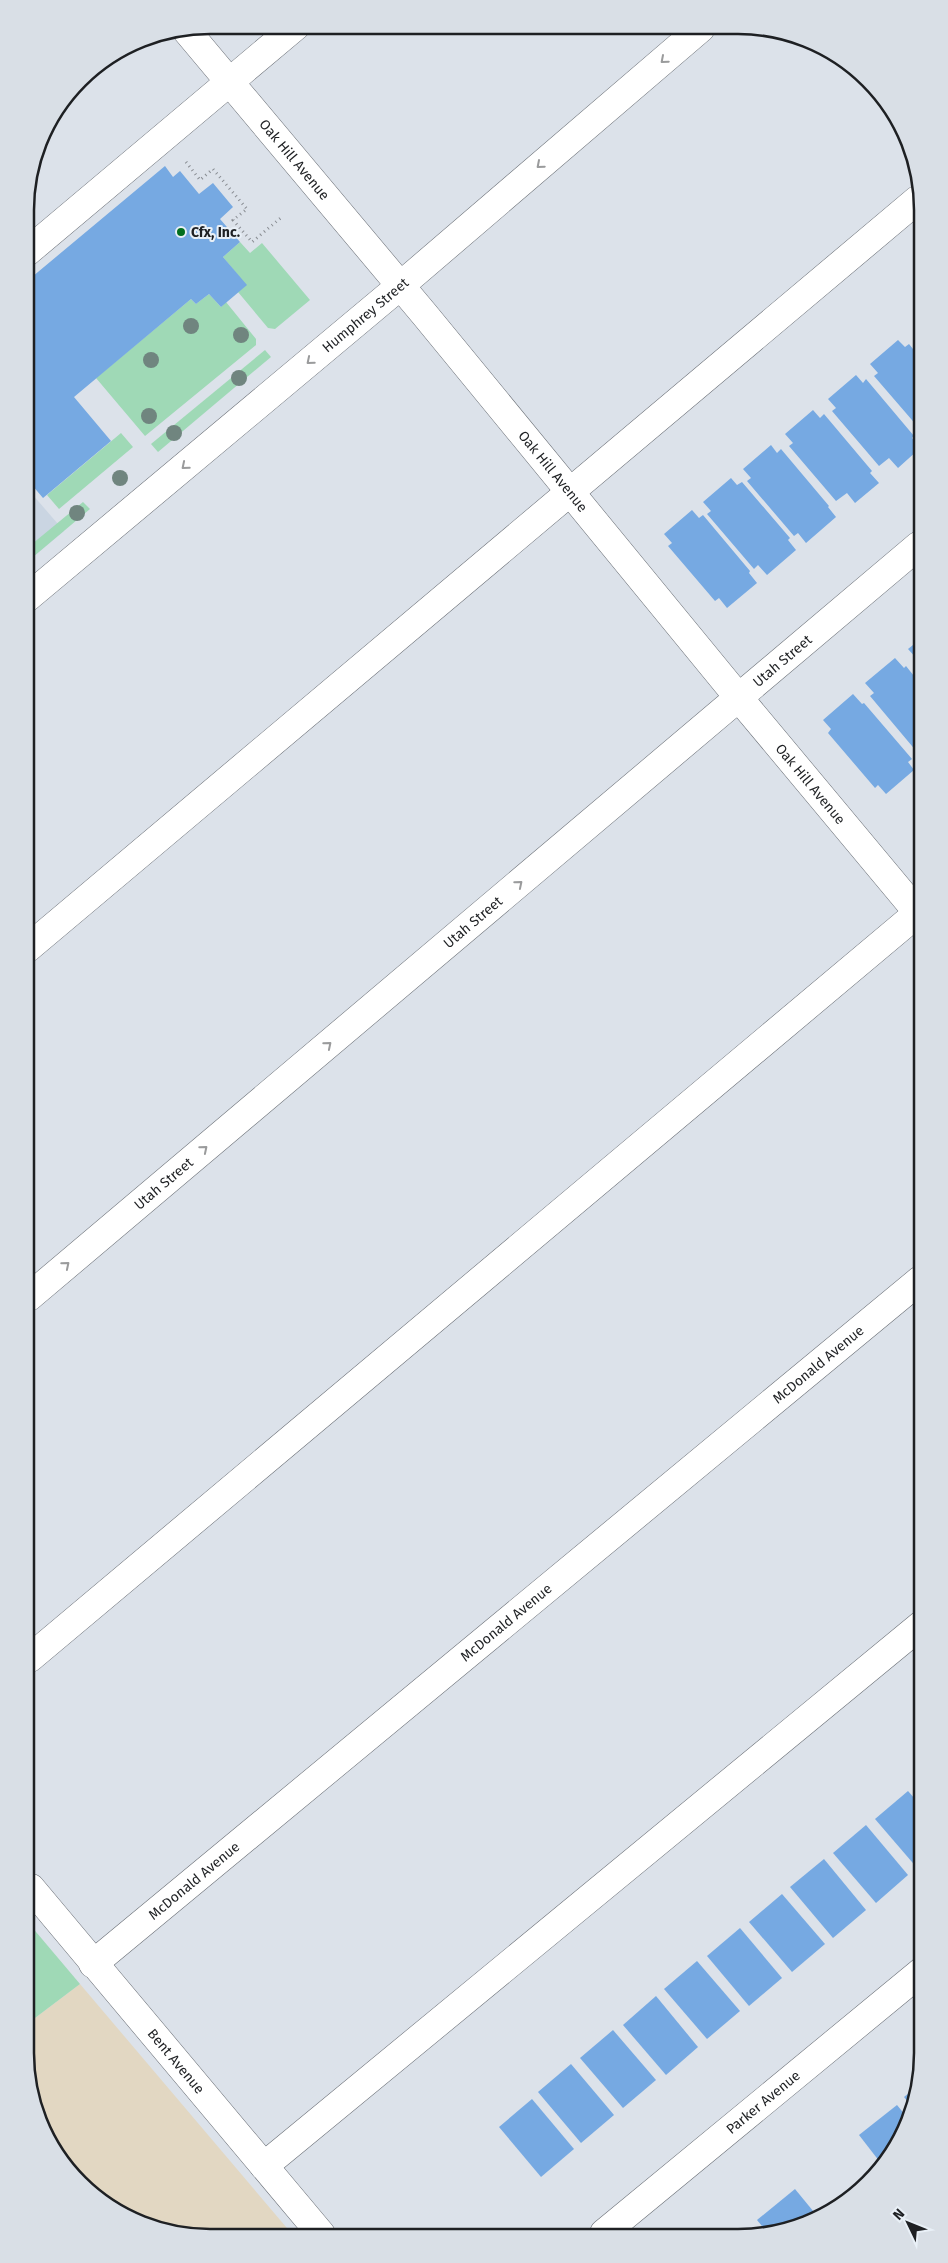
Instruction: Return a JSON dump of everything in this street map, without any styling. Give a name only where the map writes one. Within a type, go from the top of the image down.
[{"type":"street","points":[[34,246],[286,34]]},
{"type":"street","name":"Humphrey Street","points":[[34,592],[400,286],[694,34]]},
{"type":"street","name":"Oak Hill Avenue","points":[[190,35],[914,907]]},
{"type":"street","points":[[34,943],[914,203]]},
{"type":"street","name":"Utah Street","points":[[34,1293],[914,549]]},
{"type":"street","points":[[34,1655],[914,917]]},
{"type":"street","name":"McDonald Avenue","points":[[93,1964],[914,1285]]},
{"type":"street","points":[[264,2166],[914,1632]]},
{"type":"street","name":"Bent Avenue","points":[[34,1892],[317,2229]]},
{"type":"street","name":"Parker Avenue","points":[[609,2229],[914,1978]]},
{"type":"path","points":[[188,164],[200,180],[213,169],[247,209],[234,220],[252,242],[283,216]]},
{"type":"shaded area","points":[[34,496],[64,531],[34,556]]},
{"type":"shaded area","points":[[80,1984],[288,2229],[198,2229],[175,2226],[142,2216],[112,2200],[94,2186],[63,2151],[43,2110],[35,2076],[34,2019]]},
{"type":"green space","points":[[240,242],[250,253],[262,243],[310,300],[275,329],[268,328],[238,292],[246,285],[223,257]]},
{"type":"green space","points":[[209,294],[221,307],[226,302],[256,339],[256,345],[145,436],[96,378],[191,299],[196,304]]},
{"type":"green space","points":[[265,350],[271,357],[158,452],[151,444]]},
{"type":"green space","points":[[121,433],[133,447],[59,509],[47,495]]},
{"type":"green space","points":[[83,502],[90,509],[34,556],[34,542]]},
{"type":"green space","points":[[34,1930],[80,1984],[34,2019]]},
{"type":"building","points":[[165,166],[173,177],[180,171],[199,194],[213,183],[233,207],[220,219],[240,242],[223,257],[247,285],[221,307],[209,294],[196,304],[191,299],[74,397],[111,441],[43,498],[34,487],[34,275]]},
{"type":"building","points":[[898,340],[905,347],[909,344],[914,350],[914,422],[874,376],[878,373],[870,364]]},
{"type":"building","points":[[856,375],[863,383],[866,379],[914,436],[912,438],[914,440],[914,454],[898,468],[889,458],[879,466],[832,411],[836,408],[828,399]]},
{"type":"building","points":[[813,410],[820,418],[824,414],[872,471],[870,473],[879,483],[855,503],[847,493],[836,501],[789,446],[793,443],[785,434]]},
{"type":"building","points":[[771,445],[777,453],[781,449],[836,517],[806,543],[798,533],[794,536],[747,481],[751,478],[743,469]]},
{"type":"building","points":[[731,478],[737,485],[742,482],[790,538],[788,540],[796,550],[767,575],[758,565],[754,569],[707,514],[711,511],[703,502]]},
{"type":"building","points":[[692,510],[699,518],[703,515],[750,571],[749,573],[757,583],[727,608],[719,598],[715,601],[668,546],[672,543],[664,534]]},
{"type":"building","points":[[914,644],[914,656],[908,649]]},
{"type":"building","points":[[895,658],[904,668],[906,666],[914,676],[914,748],[870,696],[874,693],[865,683]]},
{"type":"building","points":[[853,694],[862,704],[864,703],[912,759],[908,762],[914,770],[886,794],[878,785],[875,788],[828,733],[831,729],[823,720]]},
{"type":"building","points":[[908,1791],[914,1798],[914,1864],[875,1819]]},
{"type":"building","points":[[866,1825],[908,1875],[876,1903],[833,1853]]},
{"type":"building","points":[[824,1859],[866,1910],[833,1938],[790,1887]]},
{"type":"building","points":[[782,1894],[825,1944],[792,1972],[749,1922]]},
{"type":"building","points":[[740,1928],[782,1978],[749,2006],[707,1956]]},
{"type":"building","points":[[697,1961],[740,2011],[707,2039],[664,1989]]},
{"type":"building","points":[[656,1996],[698,2047],[666,2075],[623,2025]]},
{"type":"building","points":[[613,2030],[656,2080],[623,2108],[580,2058]]},
{"type":"building","points":[[571,2064],[614,2115],[581,2143],[538,2092]]},
{"type":"building","points":[[910,2092],[907,2101],[904,2097]]},
{"type":"building","points":[[532,2099],[574,2149],[541,2177],[499,2127]]},
{"type":"building","points":[[897,2105],[904,2113],[891,2141],[878,2160],[859,2135]]},
{"type":"building","points":[[795,2189],[814,2212],[795,2220],[763,2228],[757,2220]]},
{"type":"place","name":"Cfx, Inc.","points":[[181,232]]}]
